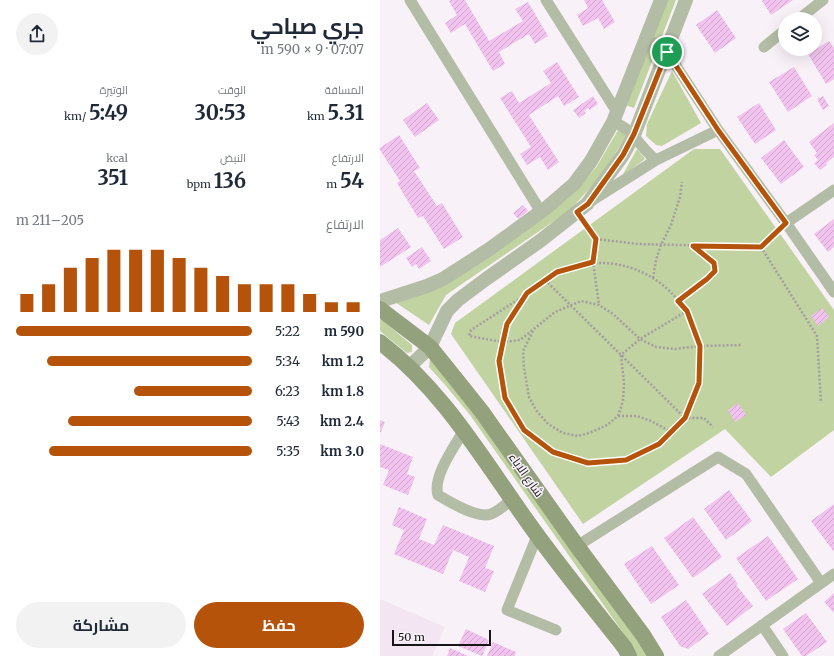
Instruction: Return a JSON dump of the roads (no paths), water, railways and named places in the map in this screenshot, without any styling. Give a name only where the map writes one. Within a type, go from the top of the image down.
[{"type":"main road","name":"شارع الاباء","points":[[380,308],[430,348],[482,412],[577,546],[643,635],[656,656]]},
{"type":"main road","points":[[380,342],[410,366],[450,411],[537,536],[625,648],[629,656]]},
{"type":"street","points":[[410,0],[541,212]]},
{"type":"street","points":[[546,0],[615,117],[634,134],[643,149],[656,160]]},
{"type":"street","points":[[380,301],[427,286],[443,279],[488,250],[541,212],[574,184],[591,161],[615,117],[661,0]]},
{"type":"street","points":[[582,208],[623,155],[634,134],[686,0]]},
{"type":"street","points":[[808,12],[823,0]]},
{"type":"street","points":[[764,47],[778,36]]},
{"type":"street","points":[[646,39],[667,52],[718,130],[834,292]]},
{"type":"street","points":[[410,366],[430,348],[447,311],[458,300],[540,241],[582,208],[656,160],[718,130]]},
{"type":"street","points":[[786,223],[834,190]]},
{"type":"street","points":[[464,430],[438,480],[436,489],[438,495],[467,510],[481,515],[489,515],[498,511],[512,500]]},
{"type":"street","points":[[577,546],[718,457],[746,474],[821,583]]},
{"type":"street","points":[[537,536],[507,610],[556,630]]},
{"type":"street","points":[[719,656],[834,574]]},
{"type":"street","points":[[762,625],[783,656]]}]
